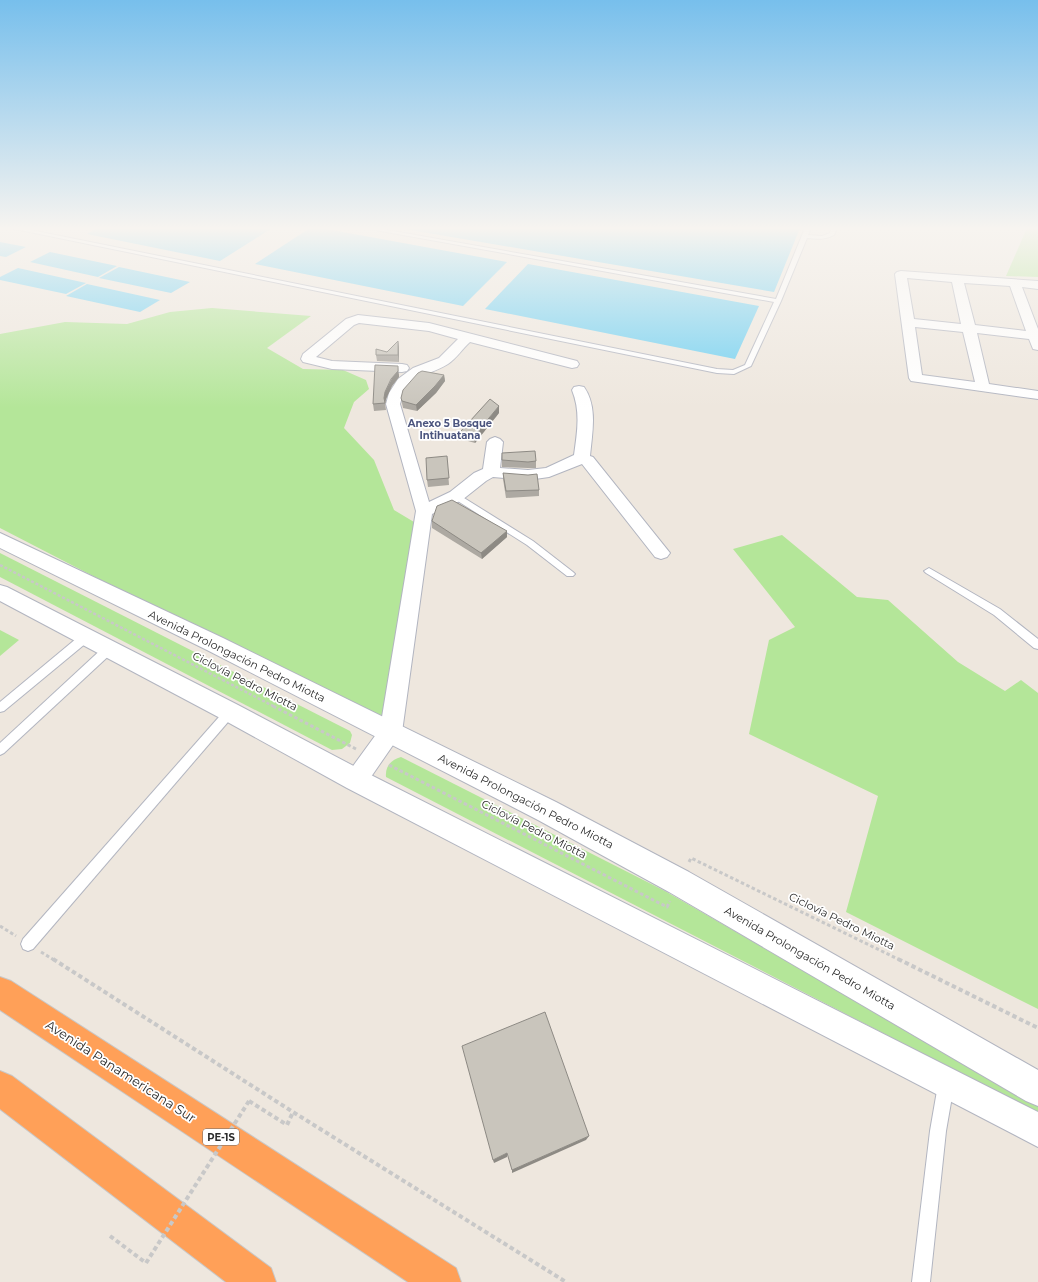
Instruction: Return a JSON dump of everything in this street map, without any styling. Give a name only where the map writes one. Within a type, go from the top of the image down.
[{"type":"highway","name":"Avenida Panamericana Sur","points":[[0,992],[442,1282]]},
{"type":"highway","points":[[0,1088],[257,1282]]},
{"type":"main road","name":"Avenida Prolongación Pedro Miotta","points":[[0,540],[215,644],[547,811],[679,882],[1038,1090]]},
{"type":"main road","points":[[0,592],[98,642],[356,780],[1038,1130]]},
{"type":"street","points":[[903,288],[916,378],[1038,395]]},
{"type":"street","points":[[960,288],[983,387]]},
{"type":"street","points":[[907,322],[970,329],[1037,339],[1017,288]]},
{"type":"street","points":[[418,371],[398,367],[332,365],[310,360],[308,357],[354,320],[429,327],[572,364]]},
{"type":"street","points":[[356,780],[391,732],[424,511],[393,404],[396,393],[403,382],[418,371],[444,361],[467,337]]},
{"type":"street","points":[[579,390],[584,399],[585,410],[582,458]]},
{"type":"street","points":[[491,472],[495,442]]},
{"type":"street","points":[[424,511],[456,496],[480,477],[491,472],[528,475],[549,472],[582,458],[587,460],[661,553]]},
{"type":"lane","points":[[309,288],[717,370],[734,372],[748,366],[783,288]]},
{"type":"lane","points":[[704,288],[778,301]]},
{"type":"lane","points":[[456,496],[530,543],[570,574]]},
{"type":"lane","points":[[929,571],[997,612],[1038,645]]},
{"type":"lane","points":[[0,708],[98,642]]},
{"type":"lane","points":[[0,750],[98,642]]},
{"type":"lane","points":[[28,944],[230,712]]},
{"type":"lane","points":[[921,1282],[938,1131],[947,1083]]},
{"type":"path","name":"Ciclovía Pedro Miotta","points":[[0,565],[667,907],[691,858],[1038,1028]]},
{"type":"path","points":[[0,926],[293,1112],[566,1282]]},
{"type":"path","points":[[110,1236],[146,1263],[249,1101],[286,1125],[293,1112]]},
{"type":"green space","points":[[212,308],[311,316],[267,348],[303,369],[343,370],[366,380],[369,389],[354,402],[344,428],[374,460],[394,510],[419,525],[384,718],[368,718],[0,528],[0,334],[65,322],[127,324],[170,312]]},
{"type":"green space","points":[[782,535],[857,597],[888,600],[958,662],[1005,691],[1021,680],[1038,693],[1038,1009],[846,912],[878,796],[749,734],[769,640],[795,627],[733,549]]},
{"type":"green space","points":[[0,553],[350,731],[352,735],[350,743],[342,749],[332,750],[0,577]]},
{"type":"green space","points":[[0,630],[19,640],[0,656]]},
{"type":"green space","points":[[401,757],[665,891],[1038,1106],[1038,1113],[386,777],[389,764]]},
{"type":"water","points":[[37,288],[77,288],[66,294]]},
{"type":"water","points":[[80,288],[104,288],[160,300],[140,312],[66,296]]},
{"type":"water","points":[[146,288],[180,288],[171,293]]},
{"type":"water","points":[[373,288],[481,288],[463,306]]},
{"type":"water","points":[[505,288],[659,288],[759,306],[735,359],[485,309]]},
{"type":"water","points":[[750,288],[776,288],[774,292]]},
{"type":"building","points":[[398,341],[398,355],[376,355],[376,349],[387,352]]},
{"type":"building","points":[[375,365],[398,366],[398,371],[391,379],[385,392],[385,403],[373,404]]},
{"type":"building","points":[[422,371],[444,375],[416,405],[402,401],[401,398],[403,390],[418,373]]},
{"type":"building","points":[[490,399],[499,406],[474,436],[460,432]]},
{"type":"building","points":[[535,451],[536,461],[528,462],[502,460],[502,453]]},
{"type":"building","points":[[447,456],[449,478],[427,480],[426,458]]},
{"type":"building","points":[[503,473],[528,475],[537,474],[539,490],[506,491]]},
{"type":"building","points":[[452,500],[507,531],[481,553],[432,521],[437,506]]},
{"type":"building","points":[[545,1012],[589,1136],[512,1170],[507,1153],[493,1160],[462,1046]]},
{"type":"district","name":"Anexo 5 Bosque Intihuatana","points":[[450,428]]}]
